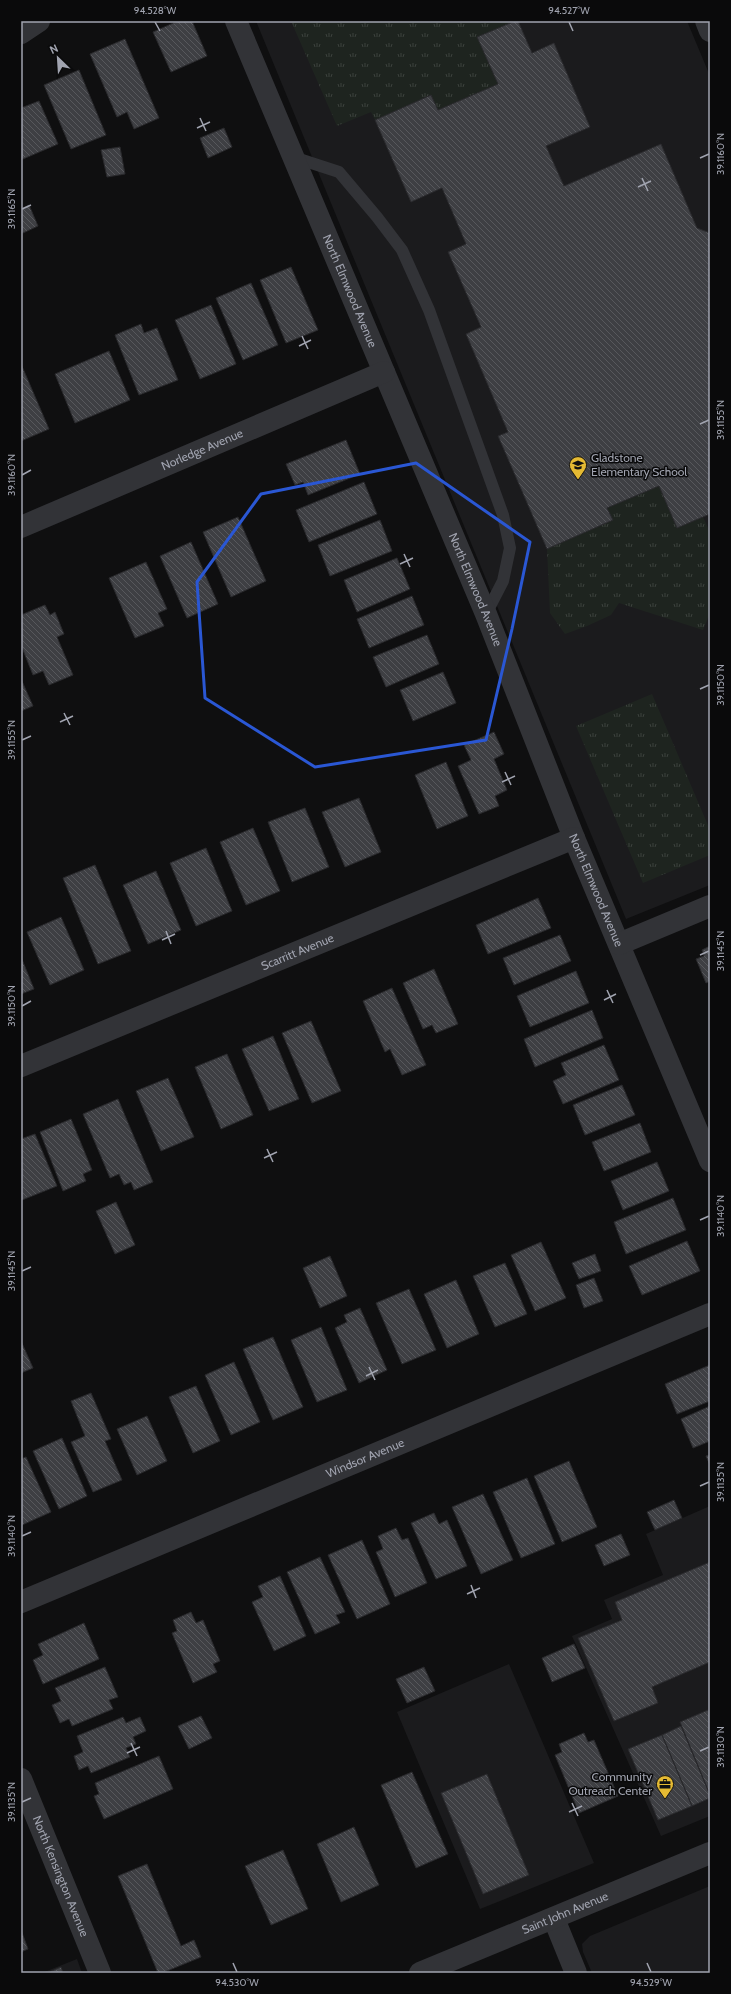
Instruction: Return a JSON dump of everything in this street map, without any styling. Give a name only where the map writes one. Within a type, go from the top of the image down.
[{"type":"street","points":[[21,33],[39,21]]},
{"type":"street","name":"North Elmwood Avenue","points":[[236,21],[486,614],[574,838],[710,1161]]},
{"type":"street","points":[[706,21],[710,31]]},
{"type":"street","name":"Norledge Avenue","points":[[21,527],[384,372]]},
{"type":"street","name":"Scarritt Avenue","points":[[21,1066],[574,838]]},
{"type":"street","points":[[619,944],[710,906]]},
{"type":"street","name":"Windsor Avenue","points":[[21,1602],[710,1314]]},
{"type":"street","name":"North Kensington Avenue","points":[[21,1779],[100,1973]]},
{"type":"street","name":"Saint John Avenue","points":[[420,1973],[554,1919],[710,1853]]},
{"type":"street","points":[[554,1919],[576,1973]]},
{"type":"lane","points":[[293,157],[339,172],[377,217],[402,250],[429,310],[503,515],[510,548],[503,581],[486,614]]},
{"type":"highlighted area","points":[[416,463],[530,542],[512,629],[486,740],[315,767],[205,698],[197,582],[261,494]]},
{"type":"shaded area","name":"Gladstone Elementary School","points":[[256,21],[687,21],[710,76],[710,885],[626,919]]},
{"type":"shaded area","points":[[710,1506],[710,1816],[661,1836],[572,1636],[612,1619],[604,1600],[663,1575],[646,1534]]},
{"type":"shaded area","points":[[509,1664],[594,1863],[480,1909],[397,1712]]},
{"type":"shaded area","points":[[710,1886],[710,1973],[592,1973],[583,1952],[582,1944],[590,1936]]},
{"type":"shaded area","points":[[77,1959],[82,1973],[42,1973]]},
{"type":"green space","points":[[291,21],[515,21],[498,84],[438,110],[431,95],[375,120],[371,112],[337,126]]},
{"type":"green space","points":[[659,486],[677,528],[703,517],[710,532],[710,613],[703,630],[619,603],[611,615],[565,634],[550,613],[547,549],[612,520],[607,508]]},
{"type":"green space","points":[[652,694],[710,830],[710,855],[643,883],[576,726]]},
{"type":"building","points":[[178,21],[192,21],[207,56],[171,72],[153,32]]},
{"type":"building","points":[[518,21],[532,53],[554,43],[590,127],[546,146],[564,186],[661,144],[697,228],[710,233],[710,514],[677,528],[659,486],[607,508],[613,520],[547,549],[498,436],[508,432],[466,334],[481,327],[448,252],[466,244],[442,188],[411,202],[375,120],[431,95],[438,110],[498,84],[477,37]]},
{"type":"building","points":[[125,39],[159,118],[134,129],[127,112],[117,117],[90,54]]},
{"type":"building","points":[[79,70],[106,135],[71,149],[44,85]]},
{"type":"building","points":[[39,101],[58,144],[23,159],[21,156],[21,108]]},
{"type":"building","points":[[224,128],[232,147],[208,158],[200,138]]},
{"type":"building","points":[[120,147],[125,174],[107,177],[101,150]]},
{"type":"building","points":[[29,205],[38,226],[23,233],[21,228],[21,209]]},
{"type":"building","points":[[291,267],[318,330],[286,343],[260,280]]},
{"type":"building","points":[[251,283],[278,345],[243,360],[216,298]]},
{"type":"building","points":[[211,305],[236,364],[200,379],[175,320]]},
{"type":"building","points":[[141,324],[144,333],[157,328],[178,380],[139,395],[115,335]]},
{"type":"building","points":[[109,351],[130,400],[75,423],[55,374]]},
{"type":"building","points":[[21,364],[49,429],[21,441]]},
{"type":"building","points":[[346,440],[360,474],[308,495],[303,482],[295,485],[286,464]]},
{"type":"building","points":[[364,482],[377,514],[309,542],[296,510]]},
{"type":"building","points":[[238,517],[266,581],[231,597],[203,532]]},
{"type":"building","points":[[380,520],[392,551],[330,576],[318,545]]},
{"type":"building","points":[[191,542],[218,604],[187,618],[160,556]]},
{"type":"building","points":[[397,558],[410,589],[357,612],[344,580]]},
{"type":"building","points":[[146,562],[167,609],[158,613],[164,626],[135,638],[109,578]]},
{"type":"building","points":[[412,596],[424,625],[369,648],[357,619]]},
{"type":"building","points":[[45,605],[50,615],[55,612],[64,634],[57,637],[73,675],[49,685],[43,671],[33,675],[21,645],[21,615]]},
{"type":"building","points":[[427,635],[439,664],[386,687],[373,657]]},
{"type":"building","points":[[443,672],[456,703],[413,721],[400,690]]},
{"type":"building","points":[[21,679],[33,706],[21,711]]},
{"type":"building","points":[[494,732],[504,754],[494,759],[507,790],[495,796],[499,806],[479,814],[458,766],[471,760],[464,745]]},
{"type":"building","points":[[446,762],[468,816],[437,829],[415,775]]},
{"type":"building","points":[[359,798],[381,852],[345,867],[322,812]]},
{"type":"building","points":[[305,808],[329,867],[292,882],[268,822]]},
{"type":"building","points":[[253,828],[280,891],[246,905],[220,842]]},
{"type":"building","points":[[206,848],[232,911],[196,926],[170,863]]},
{"type":"building","points":[[95,865],[131,951],[98,964],[63,878]]},
{"type":"building","points":[[156,871],[181,930],[148,944],[123,885]]},
{"type":"building","points":[[538,898],[551,928],[488,954],[476,925]]},
{"type":"building","points":[[61,917],[84,970],[50,985],[27,932]]},
{"type":"building","points":[[560,935],[571,961],[514,985],[503,958]]},
{"type":"building","points":[[710,946],[710,981],[706,983],[696,959],[704,956],[702,950]]},
{"type":"building","points":[[21,957],[34,989],[21,994]]},
{"type":"building","points":[[434,969],[458,1024],[436,1033],[432,1025],[423,1029],[403,983]]},
{"type":"building","points":[[576,971],[589,1003],[530,1027],[517,996]]},
{"type":"building","points":[[392,988],[426,1065],[402,1075],[390,1049],[385,1052],[363,1001]]},
{"type":"building","points":[[592,1010],[603,1038],[535,1067],[524,1039]]},
{"type":"building","points":[[311,1021],[341,1091],[312,1103],[282,1033]]},
{"type":"building","points":[[273,1036],[299,1099],[269,1111],[242,1049]]},
{"type":"building","points":[[604,1045],[619,1080],[563,1104],[553,1081],[566,1075],[561,1063]]},
{"type":"building","points":[[227,1054],[253,1115],[221,1129],[195,1067]]},
{"type":"building","points":[[168,1078],[194,1137],[161,1151],[136,1091]]},
{"type":"building","points":[[622,1085],[635,1115],[585,1135],[573,1105]]},
{"type":"building","points":[[118,1099],[153,1182],[134,1190],[131,1182],[124,1185],[119,1174],[110,1178],[83,1114]]},
{"type":"building","points":[[71,1119],[92,1170],[83,1174],[86,1181],[63,1191],[40,1132]]},
{"type":"building","points":[[640,1123],[651,1152],[604,1171],[592,1142]]},
{"type":"building","points":[[35,1134],[57,1186],[22,1200],[21,1139]]},
{"type":"building","points":[[657,1162],[669,1191],[623,1210],[611,1181]]},
{"type":"building","points":[[673,1198],[686,1230],[626,1254],[614,1222]]},
{"type":"building","points":[[116,1202],[135,1245],[115,1254],[96,1211]]},
{"type":"building","points":[[687,1241],[700,1271],[642,1295],[629,1266]]},
{"type":"building","points":[[541,1242],[566,1298],[535,1311],[511,1255]]},
{"type":"building","points":[[595,1254],[601,1271],[579,1279],[572,1263]]},
{"type":"building","points":[[330,1256],[347,1296],[320,1308],[303,1268]]},
{"type":"building","points":[[505,1263],[527,1314],[495,1327],[473,1276]]},
{"type":"building","points":[[594,1278],[603,1301],[584,1308],[576,1285]]},
{"type":"building","points":[[456,1280],[479,1334],[447,1348],[424,1294]]},
{"type":"building","points":[[409,1289],[436,1350],[402,1364],[376,1303]]},
{"type":"building","points":[[360,1308],[387,1370],[359,1383],[335,1328],[347,1322],[344,1315]]},
{"type":"building","points":[[321,1327],[347,1390],[317,1402],[291,1340]]},
{"type":"building","points":[[273,1337],[303,1407],[273,1420],[243,1349]]},
{"type":"building","points":[[21,1341],[33,1368],[21,1373]]},
{"type":"building","points":[[234,1362],[260,1422],[231,1435],[205,1375]]},
{"type":"building","points":[[710,1365],[710,1401],[677,1414],[665,1384]]},
{"type":"building","points":[[196,1386],[220,1441],[193,1453],[169,1397]]},
{"type":"building","points":[[91,1393],[111,1439],[105,1441],[122,1480],[93,1492],[71,1442],[85,1436],[71,1401]]},
{"type":"building","points":[[710,1406],[710,1441],[693,1448],[681,1419]]},
{"type":"building","points":[[147,1416],[167,1461],[137,1475],[117,1429]]},
{"type":"building","points":[[62,1438],[87,1496],[59,1509],[33,1451]]},
{"type":"building","points":[[710,1455],[710,1465],[706,1456]]},
{"type":"building","points":[[26,1457],[51,1512],[22,1525],[21,1459]]},
{"type":"building","points":[[569,1461],[597,1527],[562,1542],[534,1476]]},
{"type":"building","points":[[527,1478],[555,1544],[521,1558],[493,1492]]},
{"type":"building","points":[[483,1494],[513,1560],[481,1574],[452,1507]]},
{"type":"building","points":[[674,1500],[682,1518],[655,1530],[647,1512]]},
{"type":"building","points":[[434,1513],[439,1524],[447,1520],[467,1566],[436,1579],[411,1523]]},
{"type":"building","points":[[396,1528],[402,1540],[408,1538],[427,1583],[395,1597],[376,1552],[383,1549],[378,1536]]},
{"type":"building","points":[[621,1534],[630,1555],[604,1566],[595,1545]]},
{"type":"building","points":[[362,1540],[390,1604],[357,1619],[328,1555]]},
{"type":"building","points":[[320,1557],[345,1612],[336,1615],[340,1623],[315,1634],[287,1572]]},
{"type":"building","points":[[710,1562],[710,1662],[652,1687],[658,1703],[614,1721],[578,1638],[622,1620],[615,1602]]},
{"type":"building","points":[[280,1576],[306,1636],[274,1651],[252,1602],[263,1597],[258,1586]]},
{"type":"building","points":[[191,1612],[196,1623],[203,1620],[220,1661],[213,1664],[217,1672],[193,1683],[172,1633],[177,1631],[173,1620]]},
{"type":"building","points":[[84,1623],[99,1659],[43,1684],[33,1660],[43,1655],[38,1644]]},
{"type":"building","points":[[574,1644],[585,1668],[552,1682],[542,1658]]},
{"type":"building","points":[[105,1667],[118,1697],[109,1700],[113,1709],[72,1726],[69,1719],[60,1723],[52,1705],[61,1701],[55,1688]]},
{"type":"building","points":[[424,1667],[435,1691],[407,1703],[396,1679]]},
{"type":"building","points":[[708,1710],[710,1716],[710,1795],[680,1722]]},
{"type":"building","points":[[201,1716],[212,1738],[189,1749],[178,1726]]},
{"type":"building","points":[[123,1717],[126,1723],[140,1717],[146,1731],[133,1737],[136,1744],[126,1748],[130,1757],[91,1773],[88,1766],[79,1770],[74,1756],[83,1752],[77,1736]]},
{"type":"building","points":[[681,1726],[710,1795],[710,1798],[692,1806],[662,1735]]},
{"type":"building","points":[[584,1733],[588,1742],[594,1740],[618,1796],[579,1813],[555,1755],[562,1752],[559,1744]]},
{"type":"building","points":[[662,1735],[692,1806],[658,1820],[628,1749]]},
{"type":"building","points":[[159,1756],[173,1789],[104,1819],[94,1796],[99,1794],[95,1783]]},
{"type":"building","points":[[412,1772],[448,1854],[416,1868],[381,1785]]},
{"type":"building","points":[[487,1774],[529,1875],[483,1894],[441,1793]]},
{"type":"building","points":[[354,1827],[379,1885],[341,1902],[317,1844]]},
{"type":"building","points":[[283,1850],[308,1909],[271,1925],[245,1866]]},
{"type":"building","points":[[147,1864],[181,1946],[194,1940],[201,1957],[162,1973],[158,1973],[118,1876]]},
{"type":"building","points":[[21,1930],[28,1949],[21,1952]]},
{"type":"building","points":[[61,1967],[63,1973],[47,1973]]},
{"type":"place","name":"Gladstone Elementary School","points":[[578,480]]},
{"type":"place","name":"Community Outreach Center","points":[[665,1799]]}]
